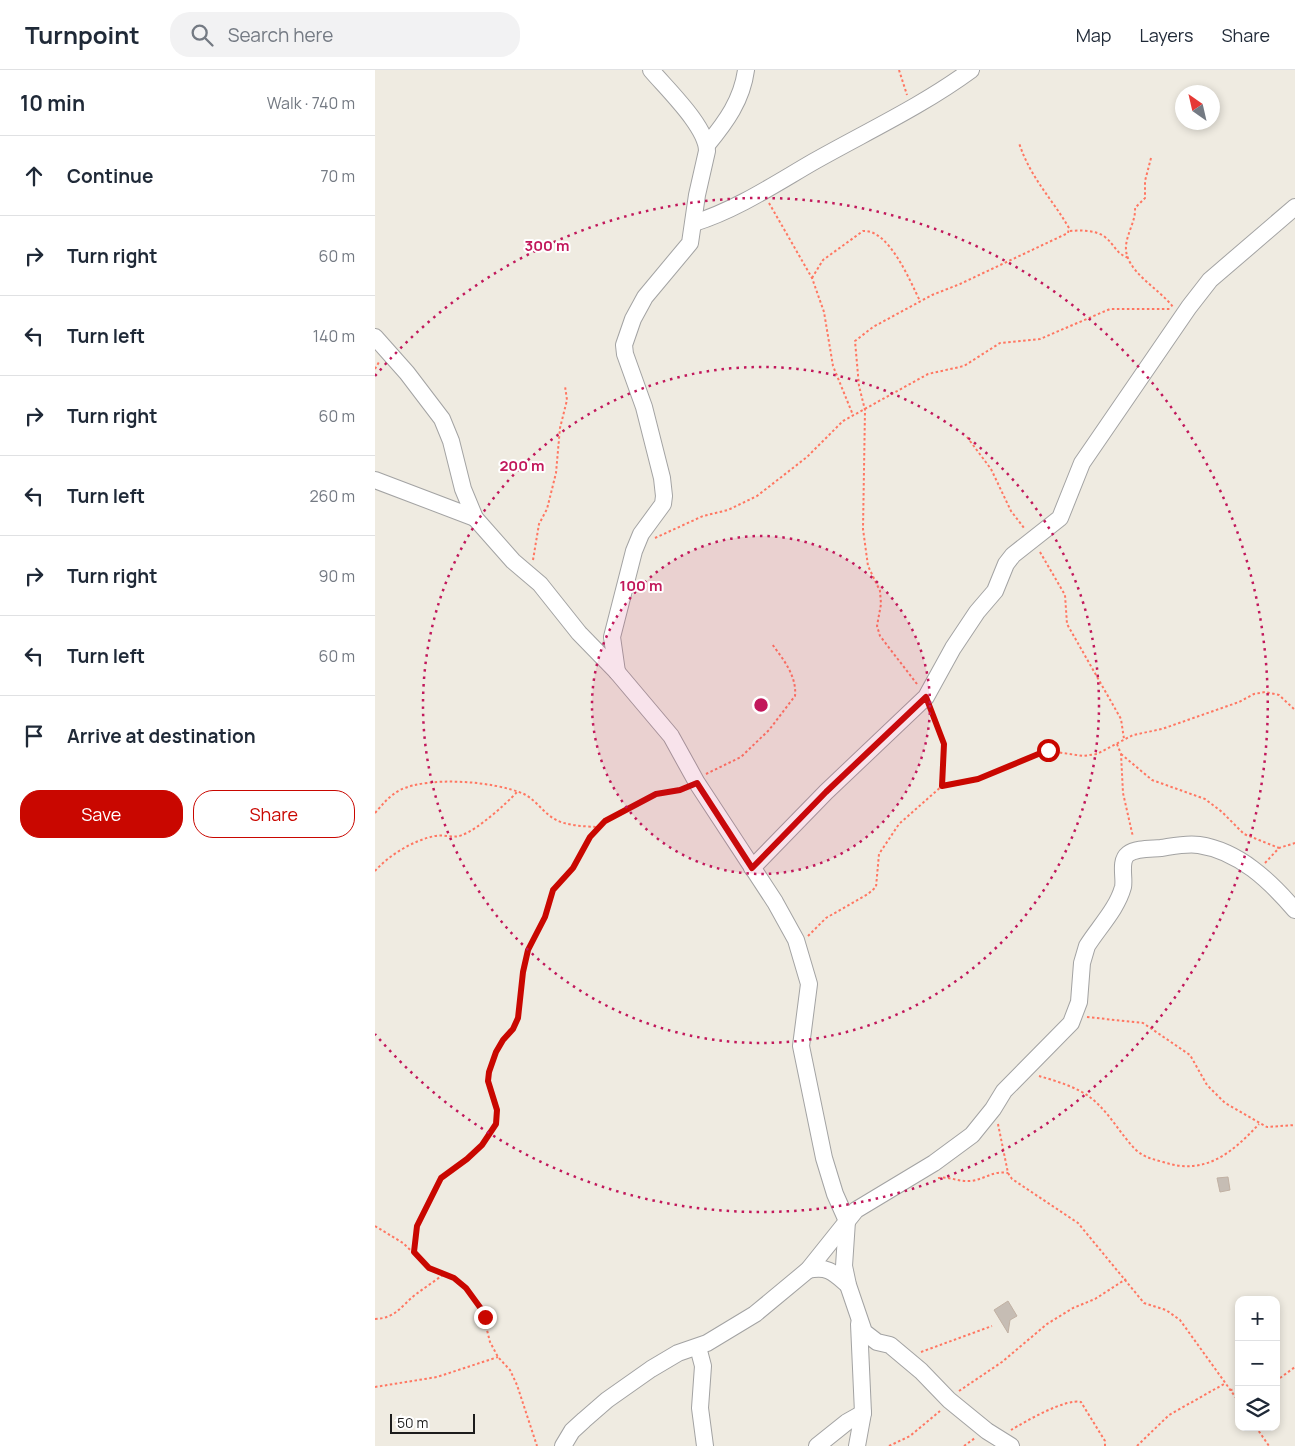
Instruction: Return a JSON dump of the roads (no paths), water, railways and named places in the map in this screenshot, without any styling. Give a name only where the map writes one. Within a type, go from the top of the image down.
[{"type":"street","points":[[651,70],[701,133],[707,145]]},
{"type":"street","points":[[617,672],[612,649],[612,637],[634,551],[641,534],[663,504],[664,496],[663,478],[644,406],[625,354],[625,345],[633,319],[645,297],[690,243],[707,145],[726,121],[740,98],[746,70]]},
{"type":"street","points":[[694,223],[711,217],[911,109],[971,70]]},
{"type":"street","points":[[752,868],[819,799],[926,697],[953,648],[977,612],[992,596],[1006,564],[1013,555],[1032,542],[1060,518],[1082,463],[1189,307],[1210,280],[1287,211],[1295,207]]},
{"type":"street","points":[[375,337],[407,373],[442,419],[451,440],[463,489],[475,518],[513,561],[540,584],[579,633],[617,672],[671,736],[697,783],[788,925],[796,940],[809,984],[801,1046],[824,1158],[835,1194],[847,1221],[845,1266],[848,1285],[859,1320],[867,1335],[877,1342],[890,1345],[921,1371],[949,1400],[1005,1442]]},
{"type":"street","points":[[375,480],[475,518]]},
{"type":"street","points":[[563,1446],[572,1431],[607,1400],[678,1353],[698,1348],[755,1314],[808,1270],[856,1210],[948,1154],[972,1135],[993,1110],[1005,1091],[1065,1032],[1075,1016],[1079,1002],[1084,955],[1087,946],[1116,904],[1123,885],[1124,859],[1135,851],[1199,845],[1238,858],[1257,872],[1295,910]]},
{"type":"street","points":[[808,1270],[819,1267],[826,1269],[848,1285]]},
{"type":"street","points":[[857,1446],[863,1413],[859,1320]]},
{"type":"street","points":[[698,1348],[703,1366],[700,1408],[705,1446]]},
{"type":"street","points":[[817,1446],[847,1422],[863,1413]]}]
